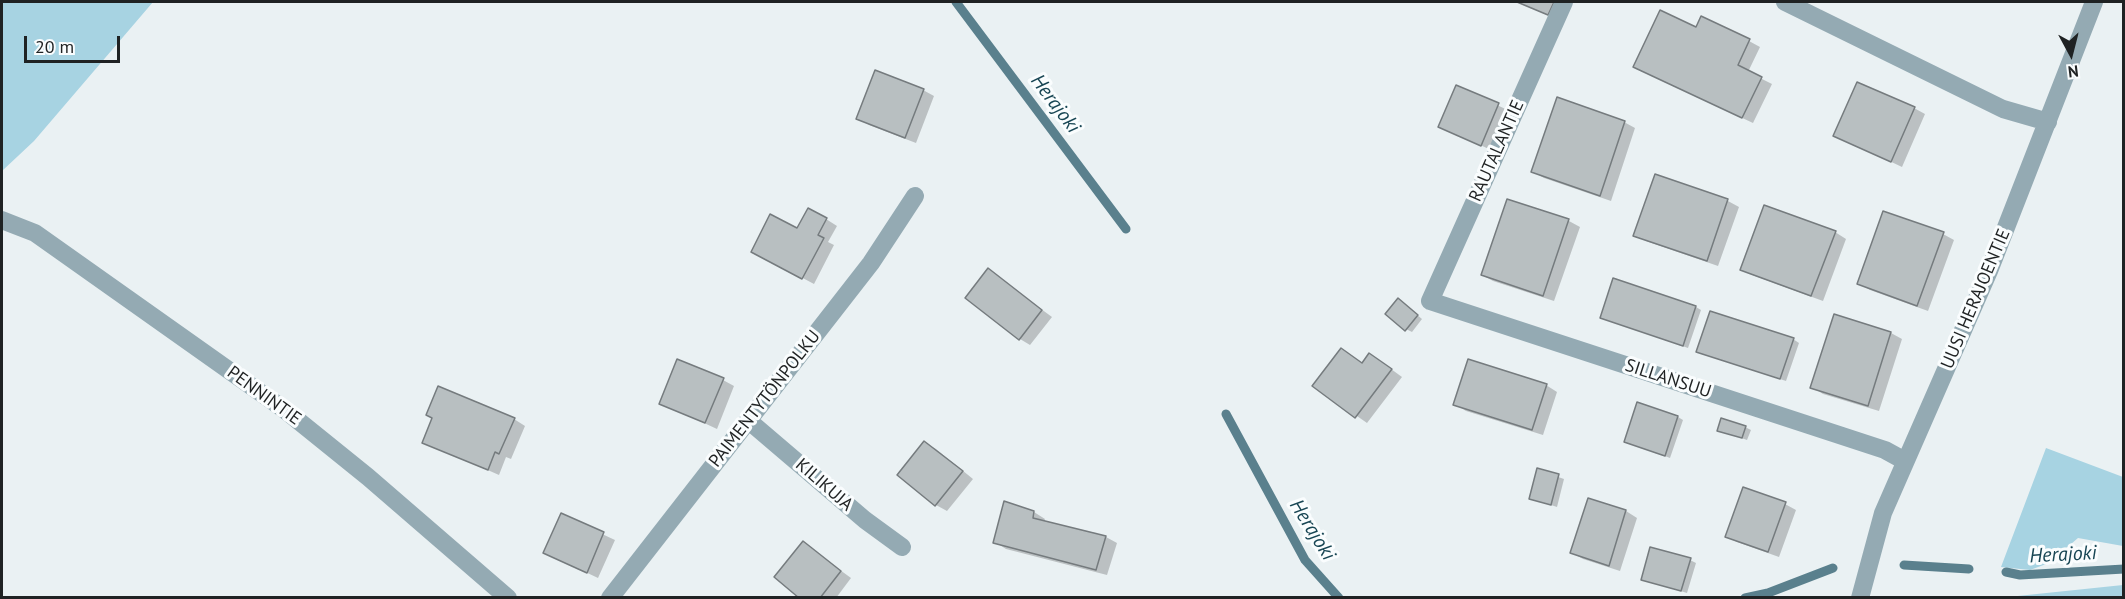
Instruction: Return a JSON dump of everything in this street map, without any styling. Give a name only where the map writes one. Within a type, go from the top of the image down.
[{"type":"street","name":"RAUTALANTIE","points":[[1430,301],[1564,2]]},
{"type":"street","points":[[1785,2],[2003,109],[2048,122]]},
{"type":"street","name":"UUSI HERAJOENTIE","points":[[1860,597],[1883,513],[1989,271],[2094,2]]},
{"type":"street","name":"PAIMENTYTÖNPOLKU","points":[[610,597],[871,263],[915,196]]},
{"type":"street","name":"PENNINTIE","points":[[2,220],[35,233],[285,410],[368,477],[508,597]]},
{"type":"street","name":"SILLANSUU","points":[[1430,301],[1885,450],[1905,461]]},
{"type":"street","name":"KILIKUJA","points":[[749,421],[865,520],[902,547]]},
{"type":"shaded area","points":[[2,2],[153,2],[34,141],[2,171]]},
{"type":"shaded area","points":[[2046,448],[2123,477],[2123,546],[2078,538],[2049,563],[2030,570],[2001,567]]},
{"type":"shaded area","points":[[2123,585],[2123,597],[2008,597]]},
{"type":"building","points":[[1517,2],[1554,2],[1548,15]]},
{"type":"building","points":[[1660,10],[1696,27],[1701,16],[1750,39],[1738,65],[1762,77],[1742,118],[1633,67]]},
{"type":"building","points":[[875,70],[924,89],[905,138],[856,119]]},
{"type":"building","points":[[1857,82],[1915,107],[1891,162],[1833,136]]},
{"type":"building","points":[[1456,85],[1499,103],[1481,146],[1438,127]]},
{"type":"building","points":[[1557,97],[1625,121],[1600,196],[1531,172]]},
{"type":"building","points":[[1655,174],[1728,199],[1707,261],[1633,236]]},
{"type":"building","points":[[1507,199],[1569,219],[1543,296],[1481,275]]},
{"type":"building","points":[[1764,205],[1836,231],[1811,296],[1740,270]]},
{"type":"building","points":[[808,208],[827,218],[818,235],[824,238],[802,279],[751,252],[770,214],[797,228]]},
{"type":"building","points":[[1883,211],[1944,232],[1917,306],[1857,284]]},
{"type":"building","points":[[988,268],[1042,310],[1019,340],[965,298]]},
{"type":"building","points":[[1613,278],[1696,306],[1683,346],[1600,318]]},
{"type":"building","points":[[1398,298],[1418,315],[1405,331],[1385,314]]},
{"type":"building","points":[[1710,311],[1794,338],[1780,379],[1696,352]]},
{"type":"building","points":[[1834,314],[1891,332],[1868,406],[1810,388]]},
{"type":"building","points":[[1341,348],[1362,363],[1369,353],[1392,369],[1355,418],[1312,386]]},
{"type":"building","points":[[677,359],[724,378],[705,423],[659,404]]},
{"type":"building","points":[[1468,359],[1547,384],[1532,430],[1453,405]]},
{"type":"building","points":[[438,386],[515,418],[499,454],[495,452],[488,470],[422,443],[432,418],[426,415]]},
{"type":"building","points":[[1637,402],[1678,416],[1665,456],[1624,442]]},
{"type":"building","points":[[1721,418],[1746,426],[1742,438],[1717,431]]},
{"type":"building","points":[[924,441],[963,471],[935,506],[897,475]]},
{"type":"building","points":[[1537,468],[1559,474],[1551,505],[1529,499]]},
{"type":"building","points":[[1743,487],[1786,502],[1768,552],[1725,537]]},
{"type":"building","points":[[1588,498],[1626,510],[1609,566],[1570,553]]},
{"type":"building","points":[[1004,501],[1034,511],[1033,518],[1106,536],[1096,570],[993,543]]},
{"type":"building","points":[[561,513],[604,532],[587,573],[543,553]]},
{"type":"building","points":[[803,541],[841,571],[820,598],[799,598],[774,577]]},
{"type":"building","points":[[1650,547],[1691,558],[1681,591],[1641,580]]},
{"type":"waterway","name":"Herajoki","points":[[956,2],[1126,229]]},
{"type":"waterway","name":"Herajoki","points":[[1226,414],[1305,560],[1339,598]]},
{"type":"waterway","name":"Herajoki","points":[[1904,565],[1969,569]]},
{"type":"waterway","name":"Herajoki","points":[[1745,598],[1768,593],[1833,568]]},
{"type":"waterway","name":"Herajoki","points":[[2006,572],[2020,575],[2124,569]]}]
